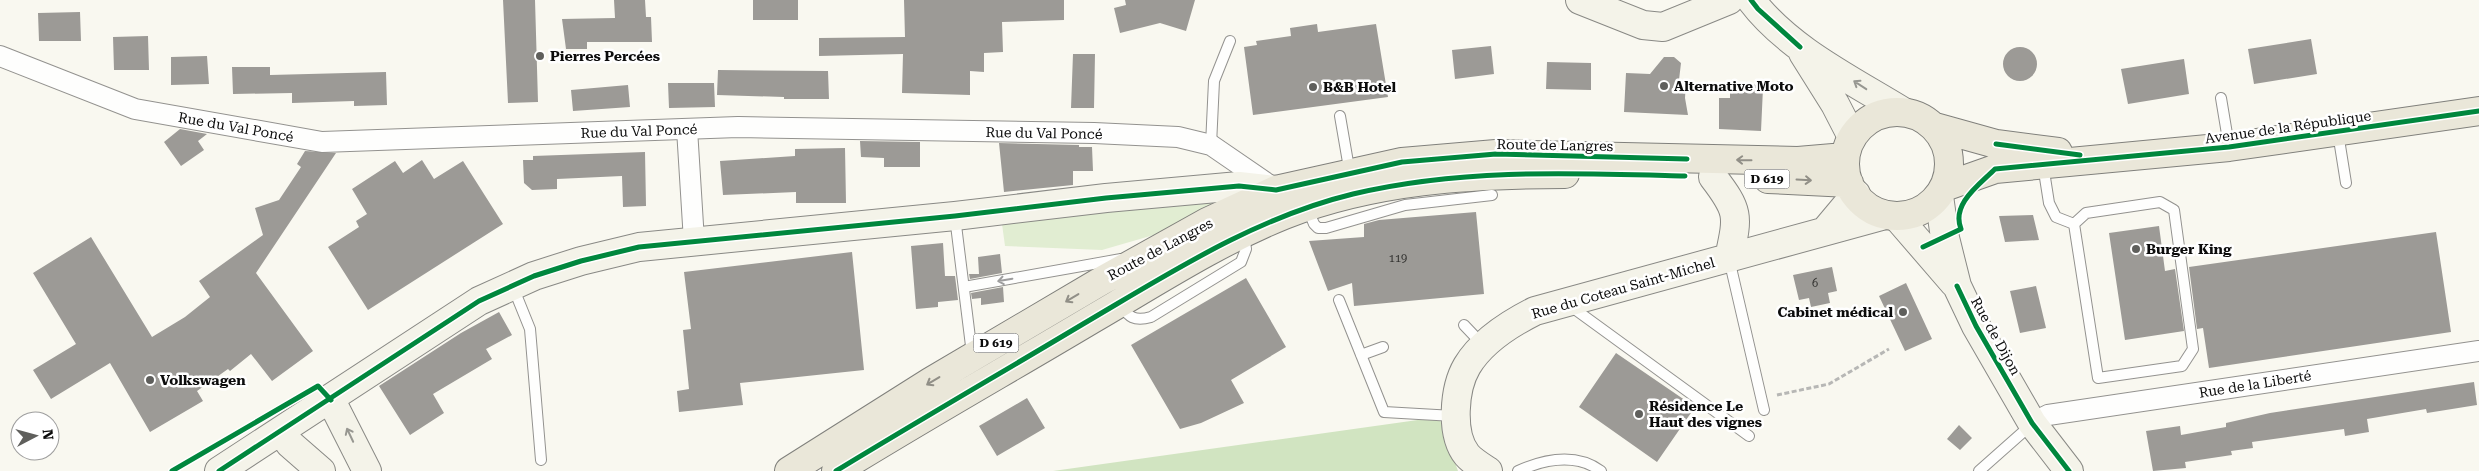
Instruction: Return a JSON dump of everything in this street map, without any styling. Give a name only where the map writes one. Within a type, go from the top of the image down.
[{"type":"main road","name":"Avenue de la République","points":[[1941,192],[1995,169],[2229,147],[2479,110]]},
{"type":"main road","points":[[1902,112],[1918,115],[1935,127],[1942,136],[1948,150],[1950,165],[1941,192],[1922,211],[1891,216],[1872,210],[1861,202],[1850,168],[1870,119],[1885,113],[1902,112]]},
{"type":"main road","name":"Avenue de la République","points":[[1935,127],[1996,144],[2100,158]]},
{"type":"main road","name":"Route de Langres","points":[[1351,184],[1402,162],[1496,154],[1798,162],[1850,168]]},
{"type":"main road","name":"Route de Langres","points":[[789,471],[972,357],[1111,292],[1155,265],[1207,222],[1299,195],[1351,184],[1412,182],[1490,174],[1713,177],[1850,168]]},
{"type":"main road","name":"Route de Langres","points":[[1155,265],[1219,245],[1284,215],[1299,195]]},
{"type":"main road","name":"D 619","points":[[836,471],[1111,292]]},
{"type":"street","points":[[1580,0],[1643,25],[1663,27],[1729,0]]},
{"type":"street","points":[[1751,0],[1758,9],[1800,47],[1902,112]]},
{"type":"street","points":[[1800,47],[1835,104],[1850,168],[1825,231]]},
{"type":"street","name":"Rue du Val Poncé","points":[[0,56],[135,109],[322,142],[688,129],[848,128],[1094,133],[1178,137],[1211,144],[1299,195]]},
{"type":"street","points":[[688,129],[694,241]]},
{"type":"street","points":[[1713,177],[1728,196],[1735,212],[1736,224],[1729,258]]},
{"type":"street","points":[[219,471],[331,400],[479,301],[513,286],[581,261],[639,247],[955,216],[1106,198],[1240,186],[1299,195]]},
{"type":"street","name":"Rue de Dijon","points":[[1941,192],[1945,238],[1956,286],[1976,326],[2032,423],[2069,471]]},
{"type":"street","name":"Rue de Dijon","points":[[1891,216],[1956,286]]},
{"type":"street","name":"Rue du Coteau Saint-Michel","points":[[1488,471],[1466,454],[1458,431],[1455,416],[1458,384],[1467,365],[1484,345],[1512,322],[1535,311],[1825,231],[1891,216]]},
{"type":"street","name":"Rue de la Liberté","points":[[2032,423],[2048,415],[2479,351]]},
{"type":"street","points":[[331,400],[367,471]]},
{"type":"street","points":[[281,431],[290,444],[321,471]]},
{"type":"lane","points":[[1211,144],[1214,81],[1230,42]]},
{"type":"lane","points":[[2221,98],[2229,147]]},
{"type":"lane","points":[[1340,116],[1351,184]]},
{"type":"lane","points":[[2338,132],[2346,183]]},
{"type":"lane","points":[[2042,164],[2049,203],[2056,217],[2074,224]]},
{"type":"lane","points":[[1299,195],[1318,228],[1326,228],[1405,205],[1492,195]]},
{"type":"lane","points":[[2160,202],[2174,210],[2193,349],[2182,366],[2098,378],[2074,224],[2086,213],[2160,202]]},
{"type":"lane","points":[[955,216],[972,357]]},
{"type":"lane","points":[[1111,292],[1128,316],[1139,320],[1151,317],[1241,262],[1246,250],[1243,234]]},
{"type":"lane","points":[[1729,258],[1764,410]]},
{"type":"lane","points":[[964,287],[1155,265]]},
{"type":"lane","points":[[513,286],[530,329],[541,460]]},
{"type":"lane","points":[[1340,300],[1384,412],[1455,416]]},
{"type":"lane","points":[[1567,303],[1749,436]]},
{"type":"lane","points":[[1464,325],[1484,345]]},
{"type":"lane","points":[[1362,355],[1383,347]]},
{"type":"lane","points":[[1979,471],[2032,423]]},
{"type":"lane","points":[[1518,471],[1538,462],[1565,458],[1592,465],[1601,471]]},
{"type":"path","points":[[1761,398],[1829,384],[1889,349]]},
{"type":"green space","points":[[1223,195],[1225,205],[1171,230],[1102,250],[1005,246],[1002,224],[1137,201]]},
{"type":"green space","points":[[1439,417],[1458,471],[1053,471]]},
{"type":"building","points":[[503,0],[535,0],[538,102],[508,103]]},
{"type":"building","points":[[614,0],[645,0],[646,17],[651,17],[652,42],[587,42],[587,49],[566,49],[562,19],[615,18]]},
{"type":"building","points":[[753,0],[798,0],[798,20],[753,20]]},
{"type":"building","points":[[904,0],[1064,0],[1064,20],[1002,22],[1003,52],[984,53],[984,72],[970,71],[970,95],[902,93],[903,54],[819,56],[819,38],[905,37]]},
{"type":"building","points":[[1125,0],[1195,0],[1186,31],[1160,23],[1120,33],[1114,8],[1126,5]]},
{"type":"building","points":[[80,12],[81,41],[39,41],[38,13]]},
{"type":"building","points":[[1317,24],[1318,32],[1376,24],[1388,97],[1253,115],[1244,47],[1257,45],[1256,41],[1291,36],[1290,28]]},
{"type":"building","points":[[148,36],[149,70],[114,70],[113,37]]},
{"type":"building","points":[[2311,39],[2317,74],[2254,84],[2248,49]]},
{"type":"building","points":[[1491,46],[1494,74],[1455,79],[1452,50]]},
{"type":"building","points":[[2020,47],[2027,48],[2032,52],[2036,57],[2036,71],[2032,76],[2027,80],[2020,81],[2013,80],[2008,76],[2004,71],[2003,64],[2004,57],[2008,52],[2013,48]]},
{"type":"building","points":[[1073,54],[1095,54],[1094,108],[1071,108]]},
{"type":"building","points":[[207,56],[209,84],[171,85],[171,57]]},
{"type":"building","points":[[1664,57],[1674,57],[1681,63],[1679,80],[1686,81],[1685,98],[1688,115],[1624,112],[1626,73],[1650,74]]},
{"type":"building","points":[[2184,59],[2189,94],[2128,104],[2121,69]]},
{"type":"building","points":[[1547,62],[1591,63],[1591,90],[1546,89]]},
{"type":"building","points":[[232,67],[270,67],[270,75],[386,72],[387,105],[354,106],[354,101],[292,103],[292,93],[233,94]]},
{"type":"building","points":[[718,70],[828,71],[829,99],[784,99],[784,97],[717,95]]},
{"type":"building","points":[[668,83],[714,83],[715,107],[669,108]]},
{"type":"building","points":[[1753,84],[1763,88],[1761,131],[1719,129],[1719,98],[1730,98],[1730,85]]},
{"type":"building","points":[[628,85],[630,107],[573,111],[571,90]]},
{"type":"building","points":[[180,129],[207,134],[198,141],[204,150],[181,166],[164,142]]},
{"type":"building","points":[[860,141],[920,142],[920,167],[884,167],[884,158],[861,157]]},
{"type":"building","points":[[999,143],[1092,147],[1093,171],[1073,171],[1073,185],[1004,192]]},
{"type":"building","points":[[845,148],[846,203],[796,203],[796,192],[723,195],[720,161],[795,156],[795,149]]},
{"type":"building","points":[[305,151],[336,153],[256,273],[313,351],[272,381],[251,354],[230,371],[228,369],[197,391],[203,401],[150,432],[110,363],[51,399],[33,370],[76,344],[33,273],[91,237],[152,337],[185,317],[210,297],[199,281],[263,235],[255,208],[279,200],[301,167],[297,164]]},
{"type":"building","points":[[645,152],[646,206],[623,207],[622,176],[557,179],[557,189],[532,190],[524,183],[523,160],[533,160],[533,156]]},
{"type":"building","points":[[422,160],[434,179],[463,161],[503,224],[368,310],[328,247],[359,227],[356,221],[367,214],[352,189],[395,161],[403,173]]},
{"type":"building","points":[[1476,212],[1484,294],[1354,306],[1352,283],[1328,291],[1309,241],[1364,237],[1364,224],[1379,220]]},
{"type":"building","points":[[2033,215],[2039,240],[2005,242],[1999,216]]},
{"type":"building","points":[[2159,226],[2165,271],[2175,269],[2184,331],[2125,340],[2109,233]]},
{"type":"building","points":[[2436,232],[2451,332],[2209,368],[2203,328],[2197,329],[2189,267]]},
{"type":"building","points":[[943,243],[945,276],[955,276],[958,300],[938,302],[938,307],[916,309],[911,246]]},
{"type":"building","points":[[852,252],[864,370],[740,383],[743,405],[679,412],[677,391],[689,389],[683,330],[691,329],[684,272]]},
{"type":"building","points":[[1000,254],[1002,273],[970,279],[969,274],[979,274],[978,257]]},
{"type":"building","points":[[1832,267],[1837,291],[1828,293],[1830,303],[1811,307],[1809,298],[1799,300],[1793,275]]},
{"type":"building","points":[[1246,278],[1286,347],[1231,380],[1244,403],[1201,423],[1180,429],[1131,345]]},
{"type":"building","name":"Cabinet médical","points":[[1906,283],[1932,339],[1905,351],[1879,296]]},
{"type":"building","points":[[2036,286],[2046,328],[2020,333],[2010,291]]},
{"type":"building","points":[[1003,287],[1004,302],[981,305],[981,298],[972,299],[971,293]]},
{"type":"building","points":[[499,312],[512,335],[486,349],[492,359],[433,394],[444,413],[410,435],[379,386],[461,333]]},
{"type":"building","name":"Résidence Le Haut des vignes","points":[[1616,353],[1695,407],[1657,462],[1579,407]]},
{"type":"building","points":[[2474,382],[2477,405],[2427,413],[2426,409],[2367,419],[2369,432],[2345,436],[2344,429],[2252,442],[2253,448],[2231,451],[2232,455],[2185,462],[2186,468],[2153,471],[2146,431],[2180,426],[2181,435],[2226,427],[2226,423],[2270,413]]},
{"type":"building","points":[[1027,398],[1045,428],[997,456],[979,426]]},
{"type":"building","points":[[1959,425],[1972,438],[1960,450],[1947,439]]},
{"type":"cycle path","points":[[1751,0],[1758,9],[1800,47]]},
{"type":"cycle path","points":[[1923,247],[1961,229],[1959,220],[1963,203],[1975,188],[1995,169],[2229,147],[2479,111]]},
{"type":"cycle path","points":[[1996,144],[2080,155]]},
{"type":"cycle path","points":[[219,471],[479,301],[534,276],[581,261],[639,247],[955,216],[1106,198],[1239,186],[1276,190],[1402,162],[1496,154],[1687,159]]},
{"type":"cycle path","points":[[836,471],[1181,267],[1247,232],[1317,204],[1353,194],[1394,186],[1477,176],[1518,174],[1685,176]]},
{"type":"cycle path","points":[[1957,286],[1976,326],[2032,423],[2069,471]]},
{"type":"cycle path","points":[[172,471],[318,386],[331,400]]},
{"type":"place","name":"Pierres Percées","points":[[540,56]]},
{"type":"place","name":"Alternative Moto","points":[[1664,86]]},
{"type":"place","name":"B&B Hotel","points":[[1313,87]]},
{"type":"place","name":"Burger King","points":[[2136,249]]},
{"type":"place","name":"Cabinet médical","points":[[1903,312]]},
{"type":"place","name":"Volkswagen","points":[[150,380]]},
{"type":"place","name":"Résidence Le Haut des vignes","points":[[1639,414]]}]
